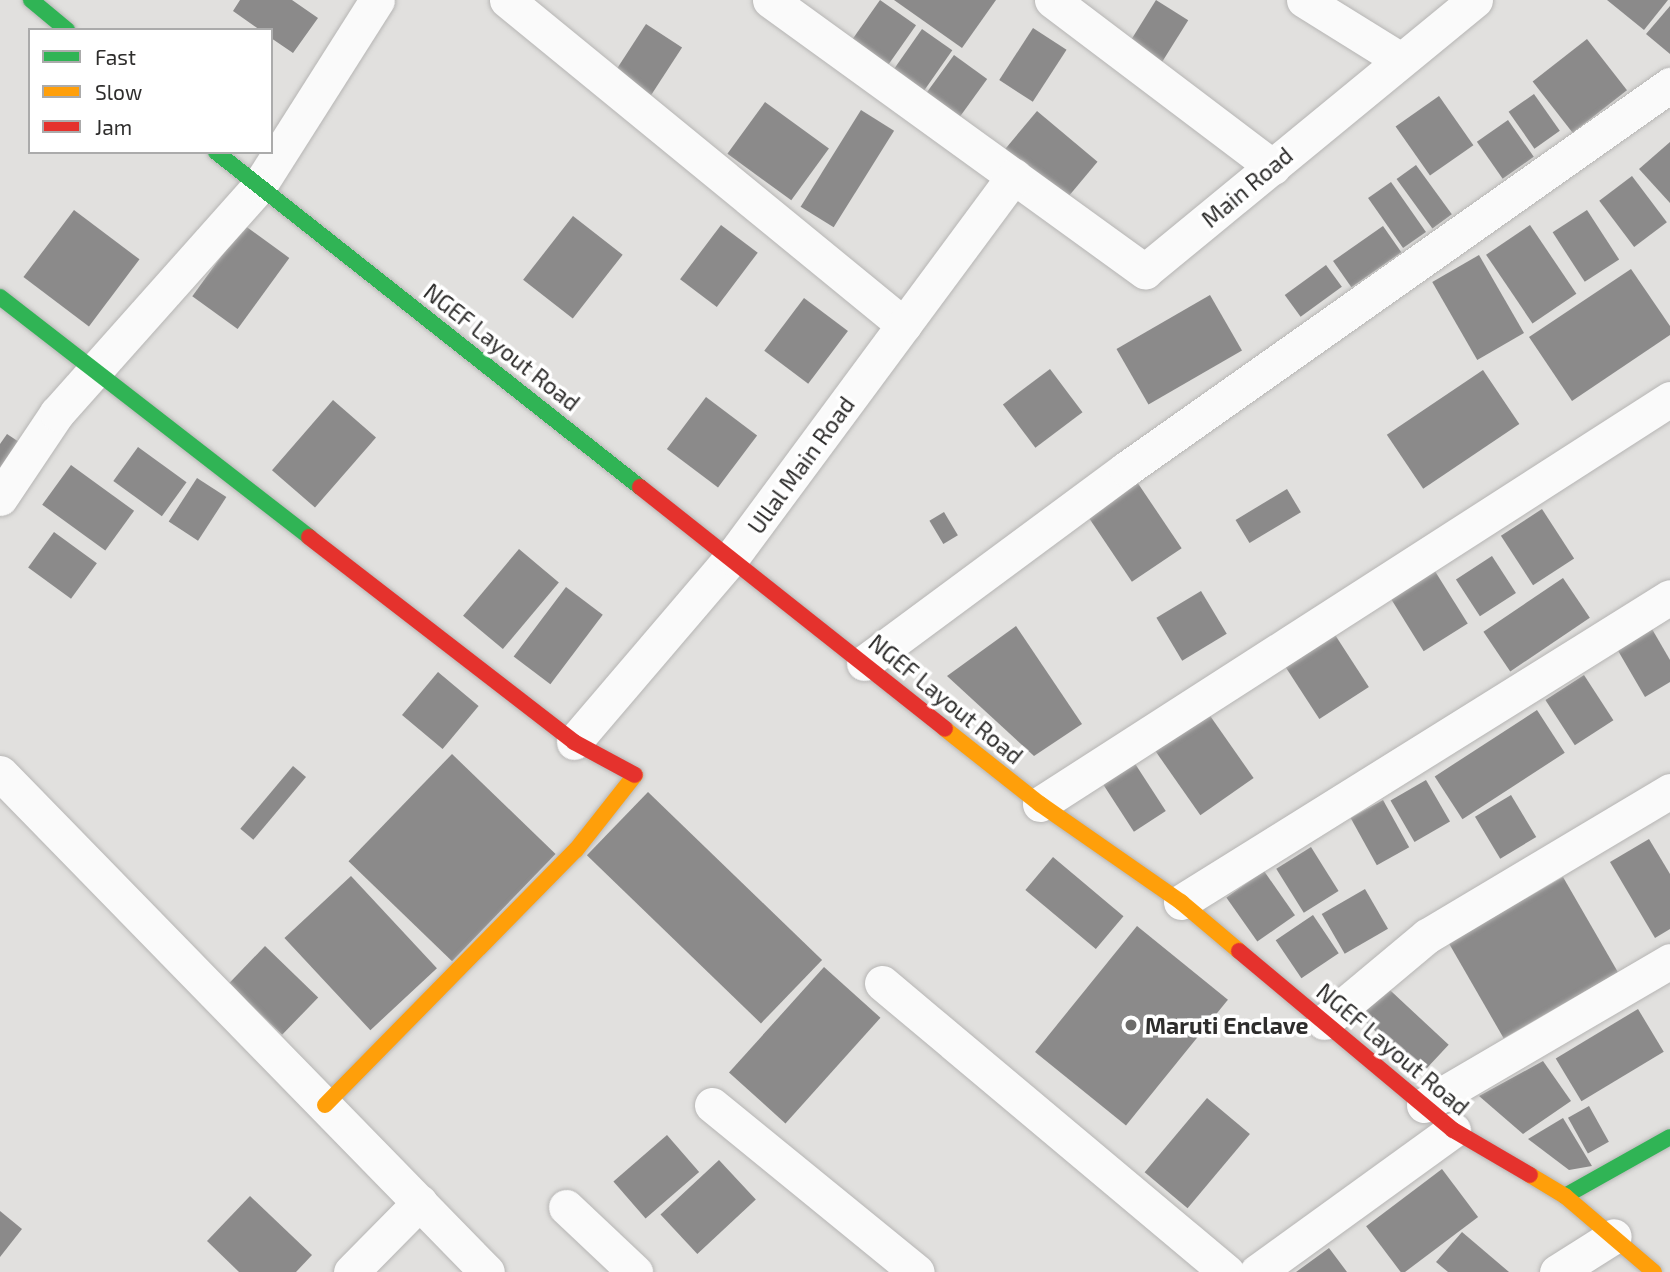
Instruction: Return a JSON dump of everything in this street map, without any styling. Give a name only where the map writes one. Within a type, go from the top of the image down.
[{"type":"street","points":[[32,0],[65,28]]},
{"type":"street","points":[[0,498],[57,413],[99,370],[259,186],[377,0]]},
{"type":"street","points":[[506,0],[904,325]]},
{"type":"street","points":[[770,0],[1014,176]]},
{"type":"street","points":[[1052,0],[1273,167]]},
{"type":"street","points":[[1304,0],[1399,59]]},
{"type":"street","name":"Main Road","points":[[1014,176],[1145,271],[1273,167],[1399,59],[1475,0]]},
{"type":"street","points":[[864,663],[1137,461],[1670,85]]},
{"type":"street","name":"NGEF Layout Road","points":[[219,154],[732,557],[1040,804],[1181,902],[1453,1130],[1565,1196],[1654,1272]]},
{"type":"street","name":"Ullal Main Road","points":[[574,742],[732,557],[1014,176]]},
{"type":"street","points":[[0,298],[99,370],[574,742],[637,776],[576,850],[326,1105]]},
{"type":"street","points":[[1040,804],[1670,399]]},
{"type":"street","points":[[1181,902],[1670,597]]},
{"type":"street","points":[[0,773],[486,1272]]},
{"type":"street","points":[[1324,1022],[1427,936],[1670,791]]},
{"type":"street","points":[[1424,1105],[1670,961]]},
{"type":"street","points":[[883,983],[1227,1272]]},
{"type":"street","points":[[712,1105],[917,1272]]},
{"type":"street","points":[[1257,1272],[1453,1130]]},
{"type":"street","points":[[1565,1196],[1670,1137]]},
{"type":"street","points":[[351,1272],[420,1202]]},
{"type":"street","points":[[566,1207],[635,1272]]},
{"type":"street","points":[[1557,1272],[1614,1236]]},
{"type":"building","points":[[240,0],[292,0],[318,18],[293,53],[273,39],[273,28],[257,28],[233,11]]},
{"type":"building","points":[[880,0],[916,25],[884,71],[848,46]]},
{"type":"building","points":[[894,0],[996,0],[962,48]]},
{"type":"building","points":[[1156,0],[1188,20],[1157,69],[1125,49]]},
{"type":"building","points":[[1607,0],[1668,0],[1644,30]]},
{"type":"building","points":[[1670,6],[1670,54],[1646,34]]},
{"type":"building","points":[[646,24],[682,47],[651,95],[615,72]]},
{"type":"building","points":[[1033,28],[1067,50],[1033,102],[999,80]]},
{"type":"building","points":[[922,29],[952,50],[920,97],[889,76]]},
{"type":"building","points":[[1587,39],[1627,90],[1573,133],[1533,81]]},
{"type":"building","points":[[954,55],[987,79],[954,124],[921,100]]},
{"type":"building","points":[[1534,94],[1560,131],[1534,149],[1509,112]]},
{"type":"building","points":[[1439,96],[1473,145],[1430,176],[1396,126]]},
{"type":"building","points":[[765,102],[829,148],[791,200],[727,154]]},
{"type":"building","points":[[861,110],[894,131],[834,227],[801,207]]},
{"type":"building","points":[[1037,111],[1098,162],[1062,204],[1002,153]]},
{"type":"building","points":[[1508,120],[1534,157],[1503,179],[1477,142]]},
{"type":"building","points":[[1670,142],[1670,203],[1639,169]]},
{"type":"building","points":[[1416,165],[1452,214],[1432,228],[1397,179]]},
{"type":"building","points":[[1632,176],[1667,222],[1634,247],[1599,201]]},
{"type":"building","points":[[1391,182],[1426,232],[1403,248],[1368,198]]},
{"type":"building","points":[[74,210],[139,259],[89,326],[23,277]]},
{"type":"building","points":[[1587,210],[1619,259],[1585,282],[1553,232]]},
{"type":"building","points":[[573,216],[623,255],[573,319],[523,280]]},
{"type":"building","points":[[244,225],[289,258],[238,329],[192,296]]},
{"type":"building","points":[[721,225],[758,253],[717,307],[680,279]]},
{"type":"building","points":[[1530,225],[1576,294],[1532,323],[1486,255]]},
{"type":"building","points":[[1383,226],[1401,252],[1351,287],[1333,261]]},
{"type":"building","points":[[1479,255],[1524,333],[1477,360],[1432,282]]},
{"type":"building","points":[[1326,265],[1342,287],[1301,317],[1285,295]]},
{"type":"building","points":[[1631,269],[1670,326],[1670,335],[1572,401],[1529,337]]},
{"type":"building","points":[[1210,295],[1242,350],[1148,404],[1116,349]]},
{"type":"building","points":[[804,298],[848,331],[808,384],[764,351]]},
{"type":"building","points":[[1050,369],[1082,412],[1035,448],[1003,405]]},
{"type":"building","points":[[1483,370],[1519,424],[1423,489],[1387,435]]},
{"type":"building","points":[[706,397],[757,436],[718,487],[667,449]]},
{"type":"building","points":[[333,400],[376,437],[315,508],[272,470]]},
{"type":"building","points":[[7,434],[22,444],[0,477],[0,444]]},
{"type":"building","points":[[138,447],[187,482],[162,516],[113,481]]},
{"type":"building","points":[[71,465],[134,511],[105,550],[42,505]]},
{"type":"building","points":[[1133,476],[1182,548],[1132,582],[1083,510]]},
{"type":"building","points":[[197,478],[226,497],[198,541],[169,522]]},
{"type":"building","points":[[1287,489],[1301,512],[1249,543],[1236,520]]},
{"type":"building","points":[[1542,509],[1574,558],[1533,585],[1501,536]]},
{"type":"building","points":[[944,512],[958,535],[943,544],[929,521]]},
{"type":"building","points":[[54,532],[97,563],[71,599],[28,568]]},
{"type":"building","points":[[519,549],[559,582],[503,649],[463,616]]},
{"type":"building","points":[[1492,556],[1516,593],[1480,616],[1456,579]]},
{"type":"building","points":[[1428,560],[1468,624],[1424,651],[1384,588]]},
{"type":"building","points":[[1563,578],[1590,618],[1510,671],[1483,632]]},
{"type":"building","points":[[566,587],[603,615],[550,684],[514,656]]},
{"type":"building","points":[[1201,591],[1227,634],[1182,661],[1156,618]]},
{"type":"building","points":[[1328,624],[1369,687],[1319,719],[1279,656]]},
{"type":"building","points":[[1016,626],[1082,724],[1034,756],[947,676]]},
{"type":"building","points":[[1652,629],[1670,660],[1670,682],[1645,697],[1617,649]]},
{"type":"building","points":[[438,672],[479,706],[443,749],[402,715]]},
{"type":"building","points":[[1584,675],[1613,720],[1575,745],[1545,700]]},
{"type":"building","points":[[1206,710],[1254,778],[1200,815],[1153,747]]},
{"type":"building","points":[[1537,710],[1565,753],[1462,819],[1435,776]]},
{"type":"building","points":[[452,754],[556,854],[452,961],[348,861]]},
{"type":"building","points":[[1132,759],[1166,811],[1134,832],[1100,780]]},
{"type":"building","points":[[293,766],[306,777],[253,840],[240,829]]},
{"type":"building","points":[[1426,780],[1450,822],[1414,842],[1390,801]]},
{"type":"building","points":[[648,792],[822,960],[761,1023],[587,855]]},
{"type":"building","points":[[1511,795],[1536,837],[1500,859],[1475,817]]},
{"type":"building","points":[[1383,800],[1409,847],[1377,865],[1351,818]]},
{"type":"building","points":[[1649,839],[1670,874],[1670,929],[1655,938],[1610,862]]},
{"type":"building","points":[[1311,847],[1339,891],[1304,913],[1276,869]]},
{"type":"building","points":[[1053,857],[1123,916],[1096,949],[1025,890]]},
{"type":"building","points":[[1264,871],[1295,915],[1257,942],[1226,897]]},
{"type":"building","points":[[351,876],[437,968],[370,1030],[284,938]]},
{"type":"building","points":[[1563,877],[1618,972],[1504,1038],[1449,943]]},
{"type":"building","points":[[1365,889],[1388,929],[1345,954],[1322,914]]},
{"type":"building","points":[[1313,915],[1339,953],[1301,978],[1276,940]]},
{"type":"building","name":"Maruti Enclave","points":[[1137,926],[1228,1000],[1126,1126],[1035,1052]]},
{"type":"building","points":[[265,946],[318,997],[282,1035],[229,983]]},
{"type":"building","points":[[824,967],[880,1018],[785,1123],[729,1073]]},
{"type":"building","points":[[1377,978],[1449,1045],[1421,1074],[1350,1007]]},
{"type":"building","points":[[1638,1009],[1664,1052],[1581,1101],[1556,1058]]},
{"type":"building","points":[[1543,1061],[1571,1101],[1523,1134],[1479,1096]]},
{"type":"building","points":[[1207,1098],[1250,1134],[1188,1208],[1145,1172]]},
{"type":"building","points":[[1589,1106],[1609,1142],[1588,1153],[1568,1118]]},
{"type":"building","points":[[1563,1118],[1592,1166],[1569,1170],[1528,1139]]},
{"type":"building","points":[[667,1135],[699,1172],[646,1219],[613,1182]]},
{"type":"building","points":[[719,1160],[756,1199],[697,1254],[660,1215]]},
{"type":"building","points":[[1442,1169],[1478,1217],[1405,1272],[1401,1272],[1366,1226]]},
{"type":"building","points":[[250,1196],[312,1255],[296,1272],[239,1272],[207,1241]]},
{"type":"building","points":[[0,1211],[22,1229],[0,1257]]},
{"type":"building","points":[[1462,1232],[1509,1272],[1448,1272],[1436,1262]]},
{"type":"building","points":[[1329,1248],[1347,1272],[1296,1272]]},
{"type":"traffic: fast","points":[[31,0],[65,28]]},
{"type":"traffic: fast","points":[[219,154],[640,487]]},
{"type":"traffic: fast","points":[[0,297],[309,537]]},
{"type":"traffic: fast","points":[[1565,1196],[1670,1137]]},
{"type":"traffic: slow","points":[[945,729],[1040,804],[1181,902],[1239,951]]},
{"type":"traffic: slow","points":[[325,1105],[576,850],[635,775]]},
{"type":"traffic: slow","points":[[1530,1175],[1565,1196],[1654,1272]]},
{"type":"traffic: jam","points":[[640,487],[945,729]]},
{"type":"traffic: jam","points":[[309,537],[574,742],[635,775]]},
{"type":"traffic: jam","points":[[1239,951],[1453,1130],[1530,1175]]},
{"type":"place","name":"Maruti Enclave","points":[[1131,1025]]}]
